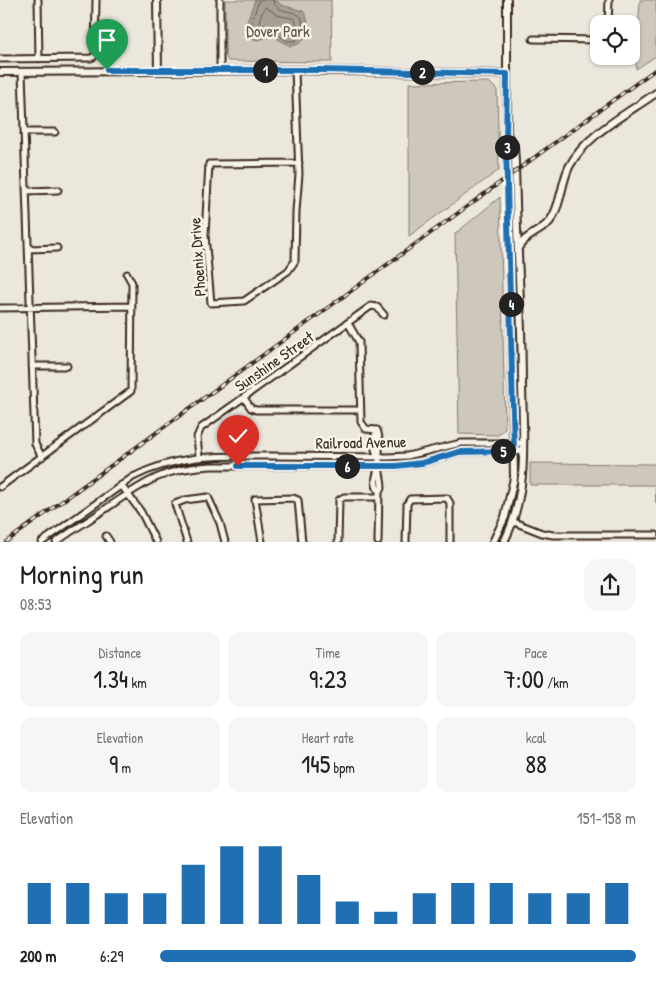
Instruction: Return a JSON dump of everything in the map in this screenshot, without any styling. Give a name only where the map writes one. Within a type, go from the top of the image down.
[{"type":"main road","points":[[157,0],[158,70]]},
{"type":"main road","points":[[493,542],[510,499],[514,478],[514,236],[507,134],[507,0]]},
{"type":"main road","points":[[0,72],[295,70],[507,74]]},
{"type":"main road","points":[[518,248],[523,241],[550,220],[569,168],[577,154],[597,135],[656,93]]},
{"type":"main road","points":[[514,236],[531,236]]},
{"type":"main road","points":[[504,542],[514,522],[522,490],[523,443],[518,248],[514,236]]},
{"type":"street","points":[[38,0],[38,59]]},
{"type":"street","points":[[0,59],[91,58],[95,56],[96,0]]},
{"type":"street","points":[[220,0],[220,70]]},
{"type":"street","points":[[608,15],[609,0]]},
{"type":"street","points":[[533,39],[590,40]]},
{"type":"street","name":"Phoenix Drive","points":[[295,70],[299,163],[295,261],[288,272],[244,301],[211,303],[205,235],[209,164],[299,163]]},
{"type":"street","points":[[22,72],[35,444],[42,457]]},
{"type":"street","points":[[24,132],[55,132]]},
{"type":"street","points":[[27,191],[58,190]]},
{"type":"street","points":[[29,249],[57,248]]},
{"type":"street","points":[[0,488],[131,391],[132,283],[127,274]]},
{"type":"street","points":[[0,308],[132,306]]},
{"type":"street","name":"Sunshine Street","points":[[199,456],[197,437],[201,428],[371,306],[378,307],[384,314]]},
{"type":"street","points":[[348,323],[359,342],[362,426],[366,429],[377,430],[381,439],[378,457],[379,466],[376,477],[376,488],[379,494],[378,542]]},
{"type":"street","points":[[32,366],[66,366]]},
{"type":"street","points":[[244,398],[251,408],[256,410],[360,410]]},
{"type":"street","name":"Railroad Avenue","points":[[42,542],[121,485],[150,469],[177,460],[199,456],[407,456],[461,443],[523,443]]},
{"type":"street","name":"Railroad Avenue","points":[[56,542],[127,493],[154,478],[198,466],[409,466],[459,452],[523,451]]},
{"type":"street","points":[[121,485],[141,512],[156,542]]},
{"type":"street","points":[[338,542],[339,500],[344,497],[379,494]]},
{"type":"street","points":[[187,542],[175,504],[200,497],[208,497],[220,523],[225,542]]},
{"type":"street","points":[[406,542],[407,504],[410,499],[440,497],[447,498],[450,503],[450,542]]},
{"type":"street","points":[[262,542],[255,499],[263,498],[298,500],[302,542]]},
{"type":"street","points":[[514,522],[542,533],[656,535]]},
{"type":"street","points":[[553,534],[553,542]]},
{"type":"street","points":[[621,535],[621,542]]},
{"type":"street","points":[[106,536],[110,542]]},
{"type":"green space","name":"Dover Park","points":[[225,0],[331,0],[332,62],[228,61],[225,55]]},
{"type":"green space","points":[[640,0],[656,0],[656,56],[636,69],[636,65],[640,65]]},
{"type":"green space","points":[[489,82],[497,90],[499,170],[409,236],[409,83]]},
{"type":"green space","points":[[500,197],[505,429],[498,435],[459,434],[455,234]]},
{"type":"green space","points":[[530,463],[656,464],[656,503],[655,485],[530,485]]},
{"type":"water","points":[[255,0],[276,0],[281,5],[303,11],[308,22],[305,38],[296,45],[290,46],[273,36],[257,40],[249,37],[246,24]]},
{"type":"railway","points":[[6,542],[656,69]]},
{"type":"route","points":[[107,70],[321,70],[507,74],[506,146],[510,236],[514,451],[459,452],[446,454],[409,466],[238,466]]}]
